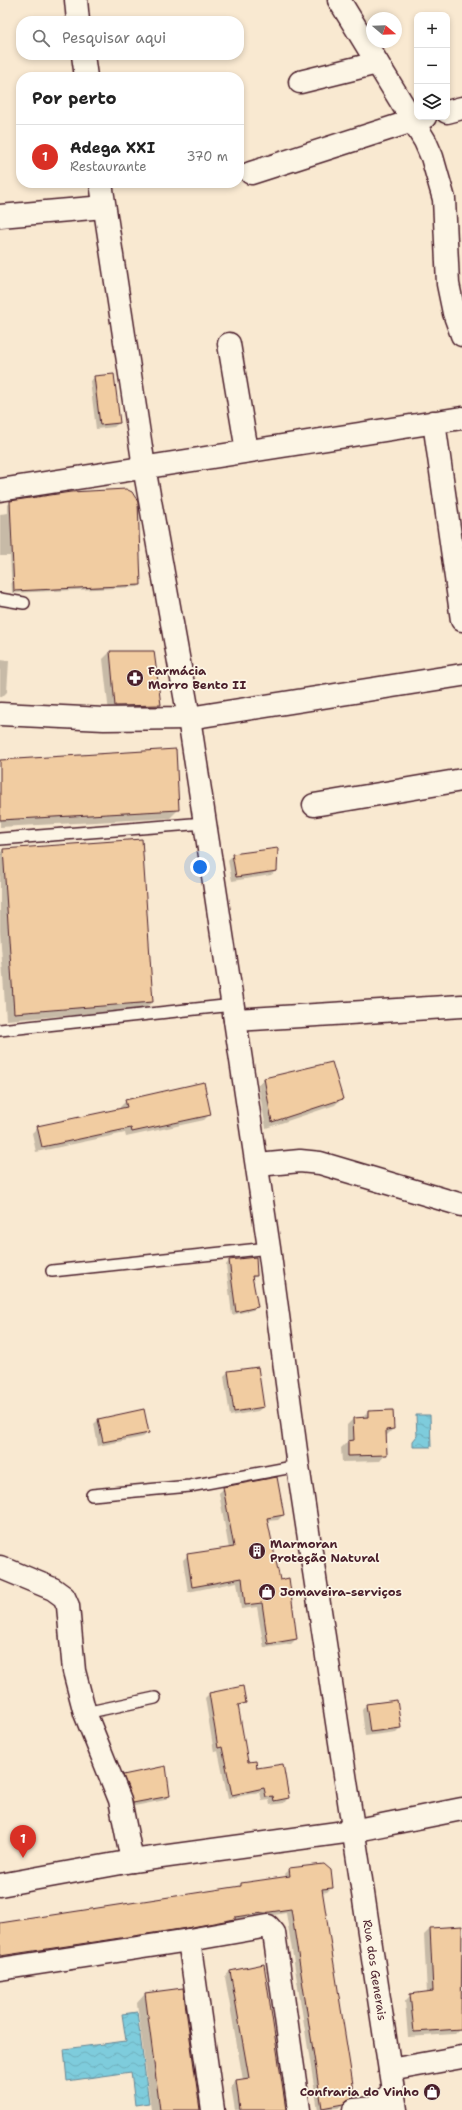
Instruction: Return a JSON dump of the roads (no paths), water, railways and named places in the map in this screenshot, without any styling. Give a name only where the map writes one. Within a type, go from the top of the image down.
[{"type":"street","points":[[76,0],[78,16]]},
{"type":"street","points":[[347,2],[377,63],[414,113]]},
{"type":"street","points":[[84,60],[85,72]]},
{"type":"street","points":[[300,82],[377,63]]},
{"type":"street","points":[[450,111],[462,108]]},
{"type":"street","points":[[251,174],[414,119]]},
{"type":"street","points":[[419,120],[439,177],[444,199],[448,284],[454,313],[462,335]]},
{"type":"street","name":"Rua dos Generais","points":[[102,188],[144,466],[189,718],[258,1165],[298,1466],[394,2101]]},
{"type":"street","points":[[0,216],[104,207]]},
{"type":"street","points":[[229,344],[247,451]]},
{"type":"street","points":[[0,490],[144,466],[462,418]]},
{"type":"street","points":[[434,422],[462,620]]},
{"type":"street","points":[[0,714],[104,718],[189,718],[462,675]]},
{"type":"street","points":[[314,805],[462,780]]},
{"type":"street","points":[[234,1013],[462,1006]]},
{"type":"street","points":[[258,1165],[300,1161],[320,1163],[462,1205]]},
{"type":"street","points":[[0,1567],[53,1589],[64,1597],[68,1606],[74,1671],[85,1713],[120,1800],[132,1861]]},
{"type":"street","points":[[0,1885],[132,1861],[352,1831],[462,1810]]},
{"type":"street","points":[[0,1969],[189,1940],[264,1926],[271,1928],[274,1933],[299,2110]]},
{"type":"street","points":[[189,1940],[213,2110]]},
{"type":"street","points":[[390,2070],[462,2057]]},
{"type":"street","points":[[354,2110],[374,2108],[394,2101]]},
{"type":"lane","points":[[0,599],[24,603]]},
{"type":"lane","points":[[0,839],[205,823]]},
{"type":"lane","points":[[0,1030],[234,1013]]},
{"type":"lane","points":[[52,1271],[269,1248]]},
{"type":"lane","points":[[92,1495],[190,1486],[298,1466]]},
{"type":"lane","points":[[85,1713],[156,1698]]},
{"type":"water","points":[[416,1415],[430,1415],[431,1447],[413,1447],[413,1441],[417,1436]]},
{"type":"water","points":[[137,2012],[149,2103],[135,2105],[131,2072],[67,2081],[64,2049],[126,2041],[122,2014]]},
{"type":"place","name":"Farmácia Morro Bento II","points":[[135,678]]},
{"type":"place","name":"Marmoran Proteção Natural","points":[[257,1551]]},
{"type":"place","name":"Jomaveira-serviços","points":[[267,1592]]},
{"type":"place","name":"Adega XXI","points":[[23,1858]]},
{"type":"place","name":"Confraria do Vinho","points":[[432,2092]]}]
